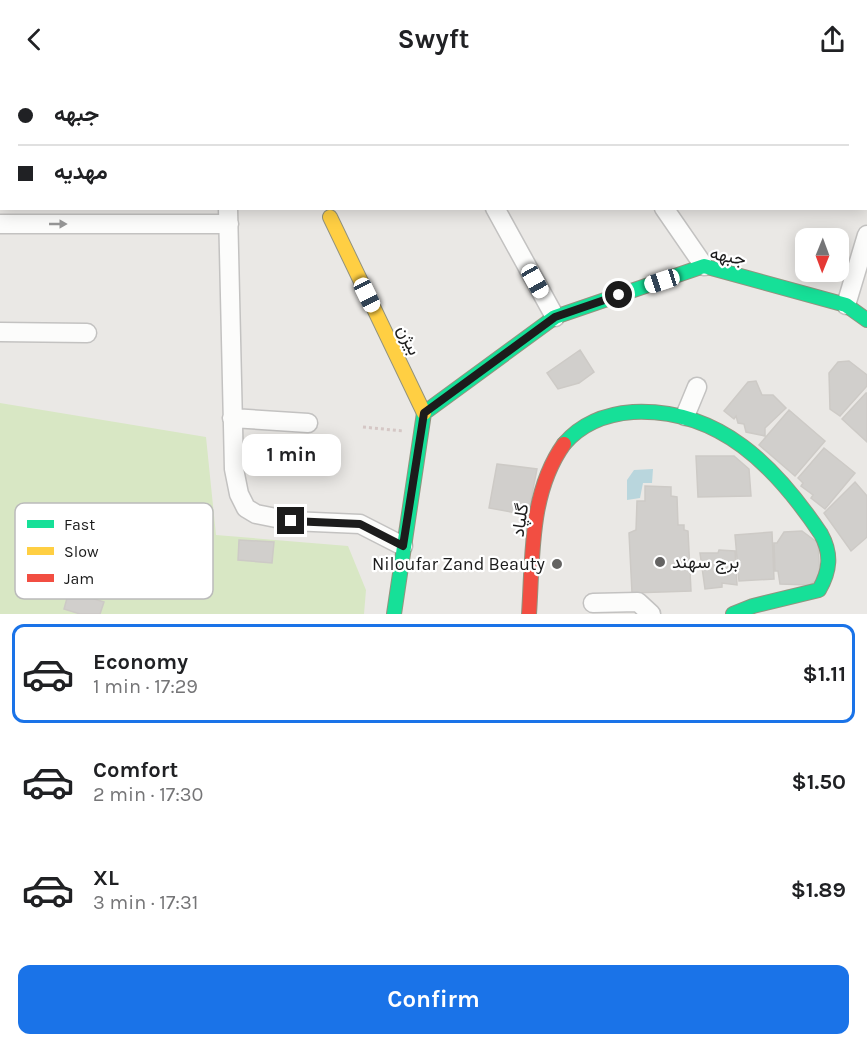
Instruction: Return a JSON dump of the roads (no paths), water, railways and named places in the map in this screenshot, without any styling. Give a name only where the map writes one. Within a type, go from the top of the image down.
[{"type":"street","points":[[496,210],[555,317]]},
{"type":"street","points":[[665,210],[704,266]]},
{"type":"street","points":[[0,224],[229,216],[234,469],[239,494],[246,508],[271,518],[360,524],[403,546]]},
{"type":"street","name":"بیژن","points":[[330,217],[424,413]]},
{"type":"street","points":[[867,235],[846,304],[867,320]]},
{"type":"street","name":"جبهه","points":[[424,413],[555,317],[704,266],[846,304]]},
{"type":"street","points":[[0,332],[87,333]]},
{"type":"street","points":[[697,387],[685,416],[710,424],[732,437],[763,465],[804,511],[824,538],[829,555],[827,572],[819,590],[753,606],[733,614]]},
{"type":"street","name":"گلپاد","points":[[529,614],[536,527],[541,499],[548,474],[570,437],[582,427],[610,414],[654,412],[685,416]]},
{"type":"street","points":[[394,614],[424,413]]},
{"type":"street","points":[[232,418],[308,423]]},
{"type":"street","points":[[593,603],[645,608]]},
{"type":"water","points":[[653,469],[652,483],[643,483],[640,498],[627,500],[627,480],[634,470]]},
{"type":"place","name":"برج سهند","points":[[660,562]]},
{"type":"place","name":"Niloufar Zand Beauty","points":[[557,564]]}]
